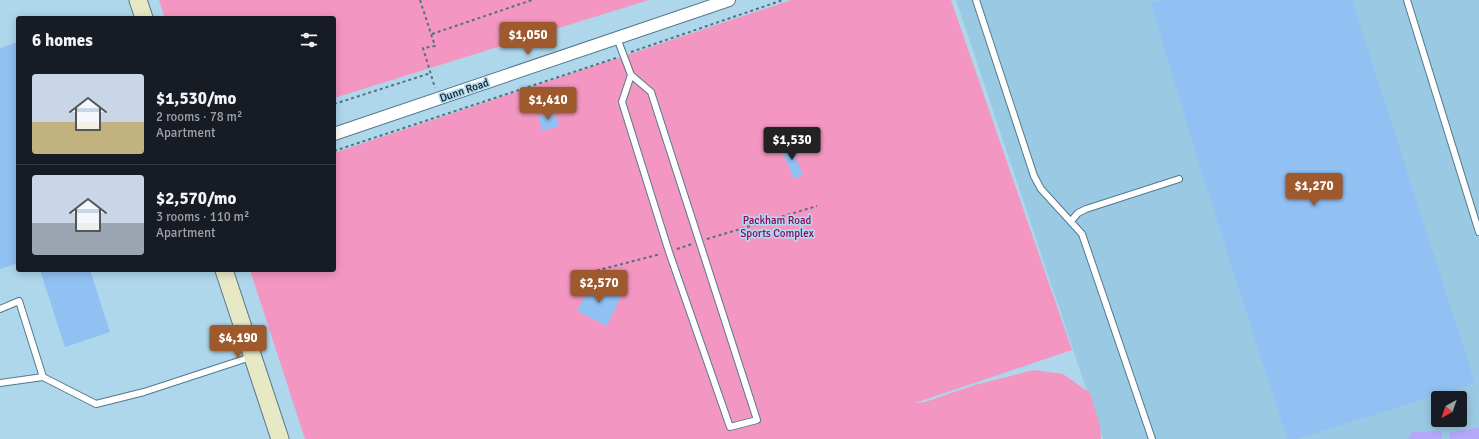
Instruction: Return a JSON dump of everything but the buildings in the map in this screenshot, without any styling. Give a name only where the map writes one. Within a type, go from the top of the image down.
[{"type":"street","points":[[138,0],[143,16]]},
{"type":"street","name":"Dunn Road","points":[[336,133],[730,0]]},
{"type":"street","points":[[225,272],[280,439]]},
{"type":"lane","points":[[976,0],[1034,176],[1041,189],[1082,234],[1152,439]]},
{"type":"lane","points":[[1407,0],[1479,232]]},
{"type":"lane","points":[[617,38],[631,74],[651,92],[757,420],[730,427],[669,252],[622,102],[631,74]]},
{"type":"lane","points":[[1071,221],[1086,209],[1179,179]]},
{"type":"lane","points":[[0,309],[19,301],[43,377]]},
{"type":"lane","points":[[0,383],[43,377],[96,404],[144,392],[253,357]]},
{"type":"path","points":[[420,0],[436,46],[423,48],[438,98]]},
{"type":"path","points":[[432,34],[532,0]]},
{"type":"path","points":[[336,151],[783,0]]},
{"type":"path","points":[[336,103],[431,73]]},
{"type":"shaded area","points":[[956,0],[1479,0],[1479,439],[1103,439]]},
{"type":"shaded area","points":[[1479,428],[1479,439],[1449,439],[1450,432]]},
{"type":"shaded area","points":[[1442,431],[1442,439],[1408,439],[1412,432]]},
{"type":"green space","points":[[159,0],[649,0],[336,97],[336,16],[164,16]]},
{"type":"green space","name":"Packham Road Sports Complex","points":[[791,0],[951,0],[1072,350],[915,403],[925,402],[975,385],[1034,370],[1063,374],[1090,393],[1100,426],[1101,439],[305,439],[251,272],[336,272],[336,152]]}]
